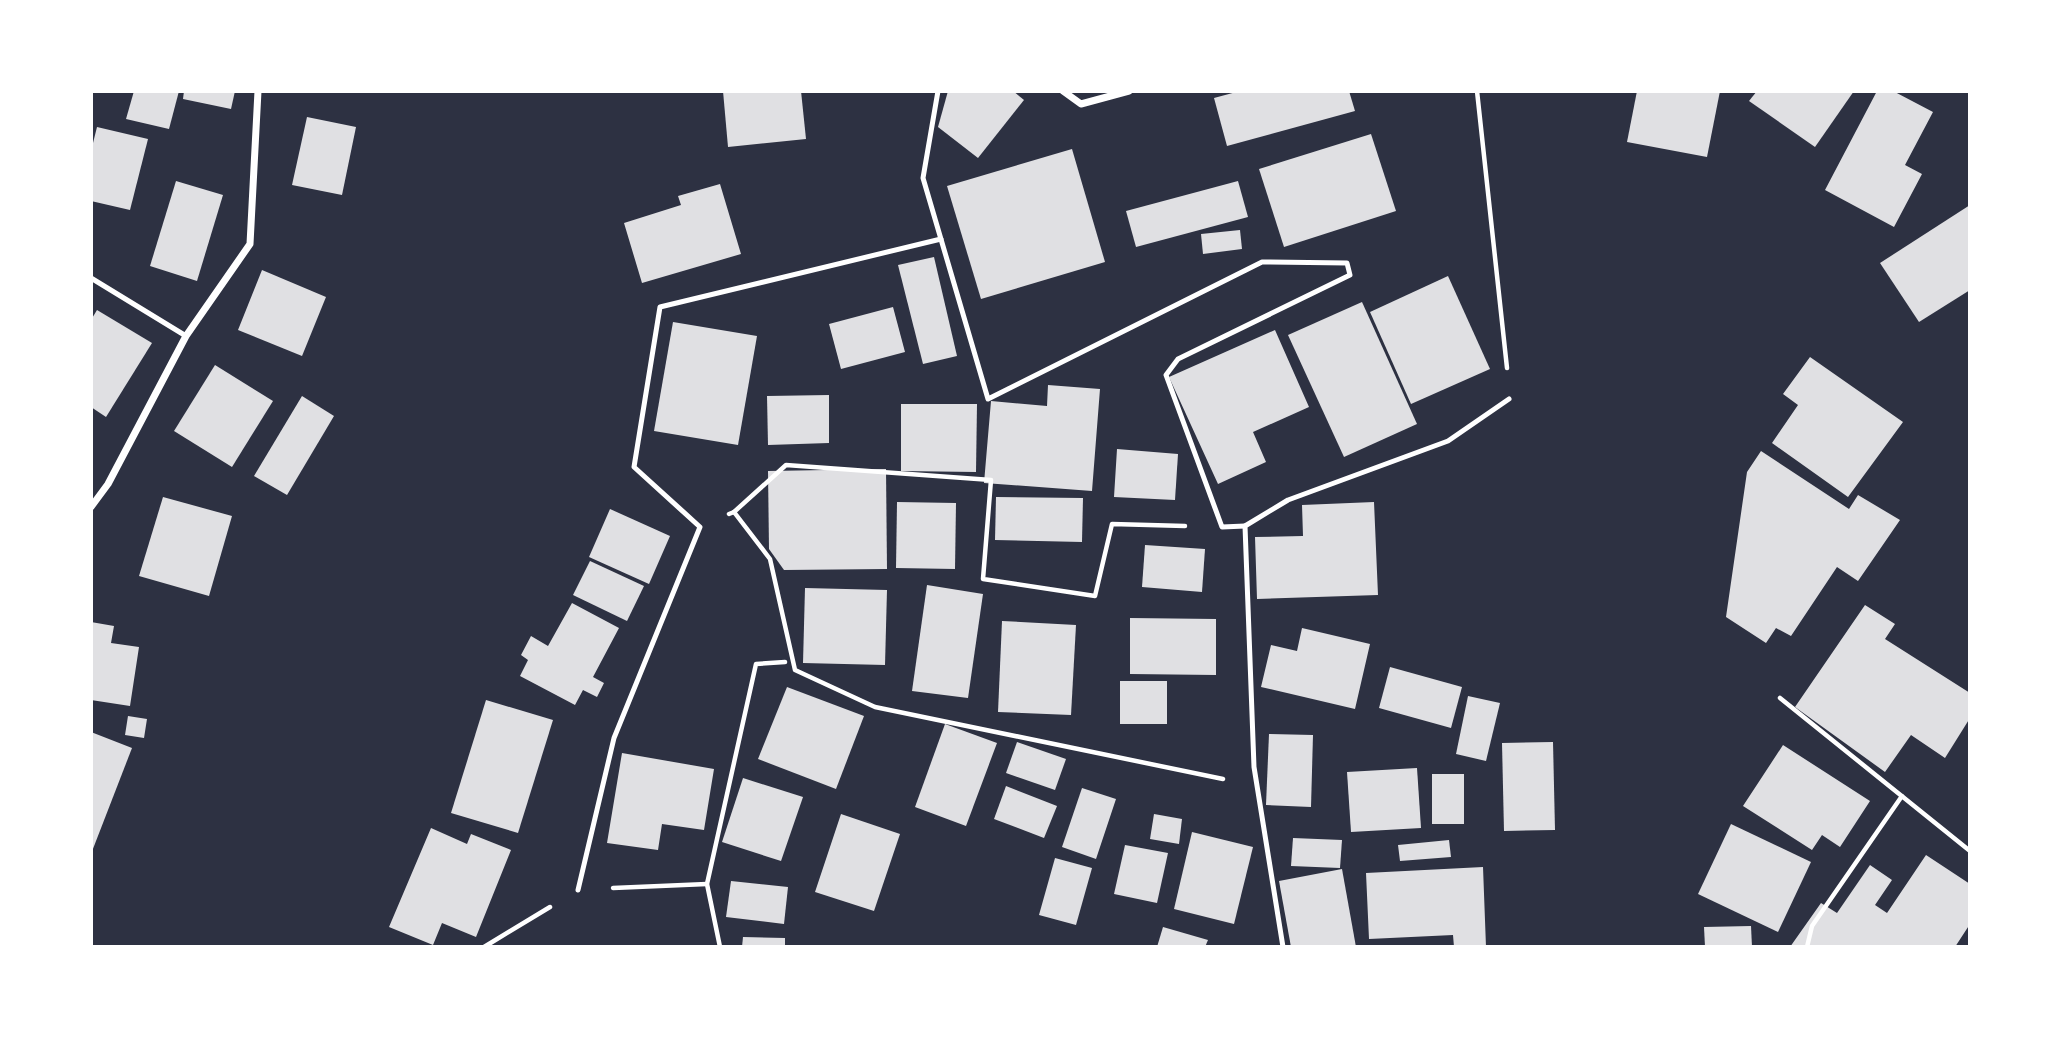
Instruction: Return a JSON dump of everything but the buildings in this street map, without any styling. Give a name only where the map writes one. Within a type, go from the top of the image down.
[{"type":"street","points":[[91,507],[107,484],[187,336],[250,244],[258,91]]},
{"type":"street","points":[[1063,91],[1081,104],[1129,91]]},
{"type":"lane","points":[[938,91],[923,178],[988,398],[1262,262],[1348,262],[1350,275],[1178,359],[1166,375],[1222,527],[1245,526],[1288,500],[1448,441],[1509,400]]},
{"type":"lane","points":[[578,890],[614,738],[700,527],[634,467],[660,307],[941,239]]},
{"type":"lane","points":[[91,278],[187,336]]},
{"type":"lane","points":[[1245,526],[1254,767],[1283,947]]},
{"type":"path","points":[[1477,91],[1506,345],[1509,400]]},
{"type":"path","points":[[700,527],[734,512],[786,465],[991,480],[983,579],[1095,596],[1112,524],[1222,527]]},
{"type":"path","points":[[734,512],[770,559],[795,670],[875,707],[1257,786]]},
{"type":"path","points":[[720,947],[707,884],[753,677],[756,664],[785,662]]},
{"type":"path","points":[[1780,698],[1970,851]]},
{"type":"path","points":[[1808,947],[1812,926],[1902,796]]}]
